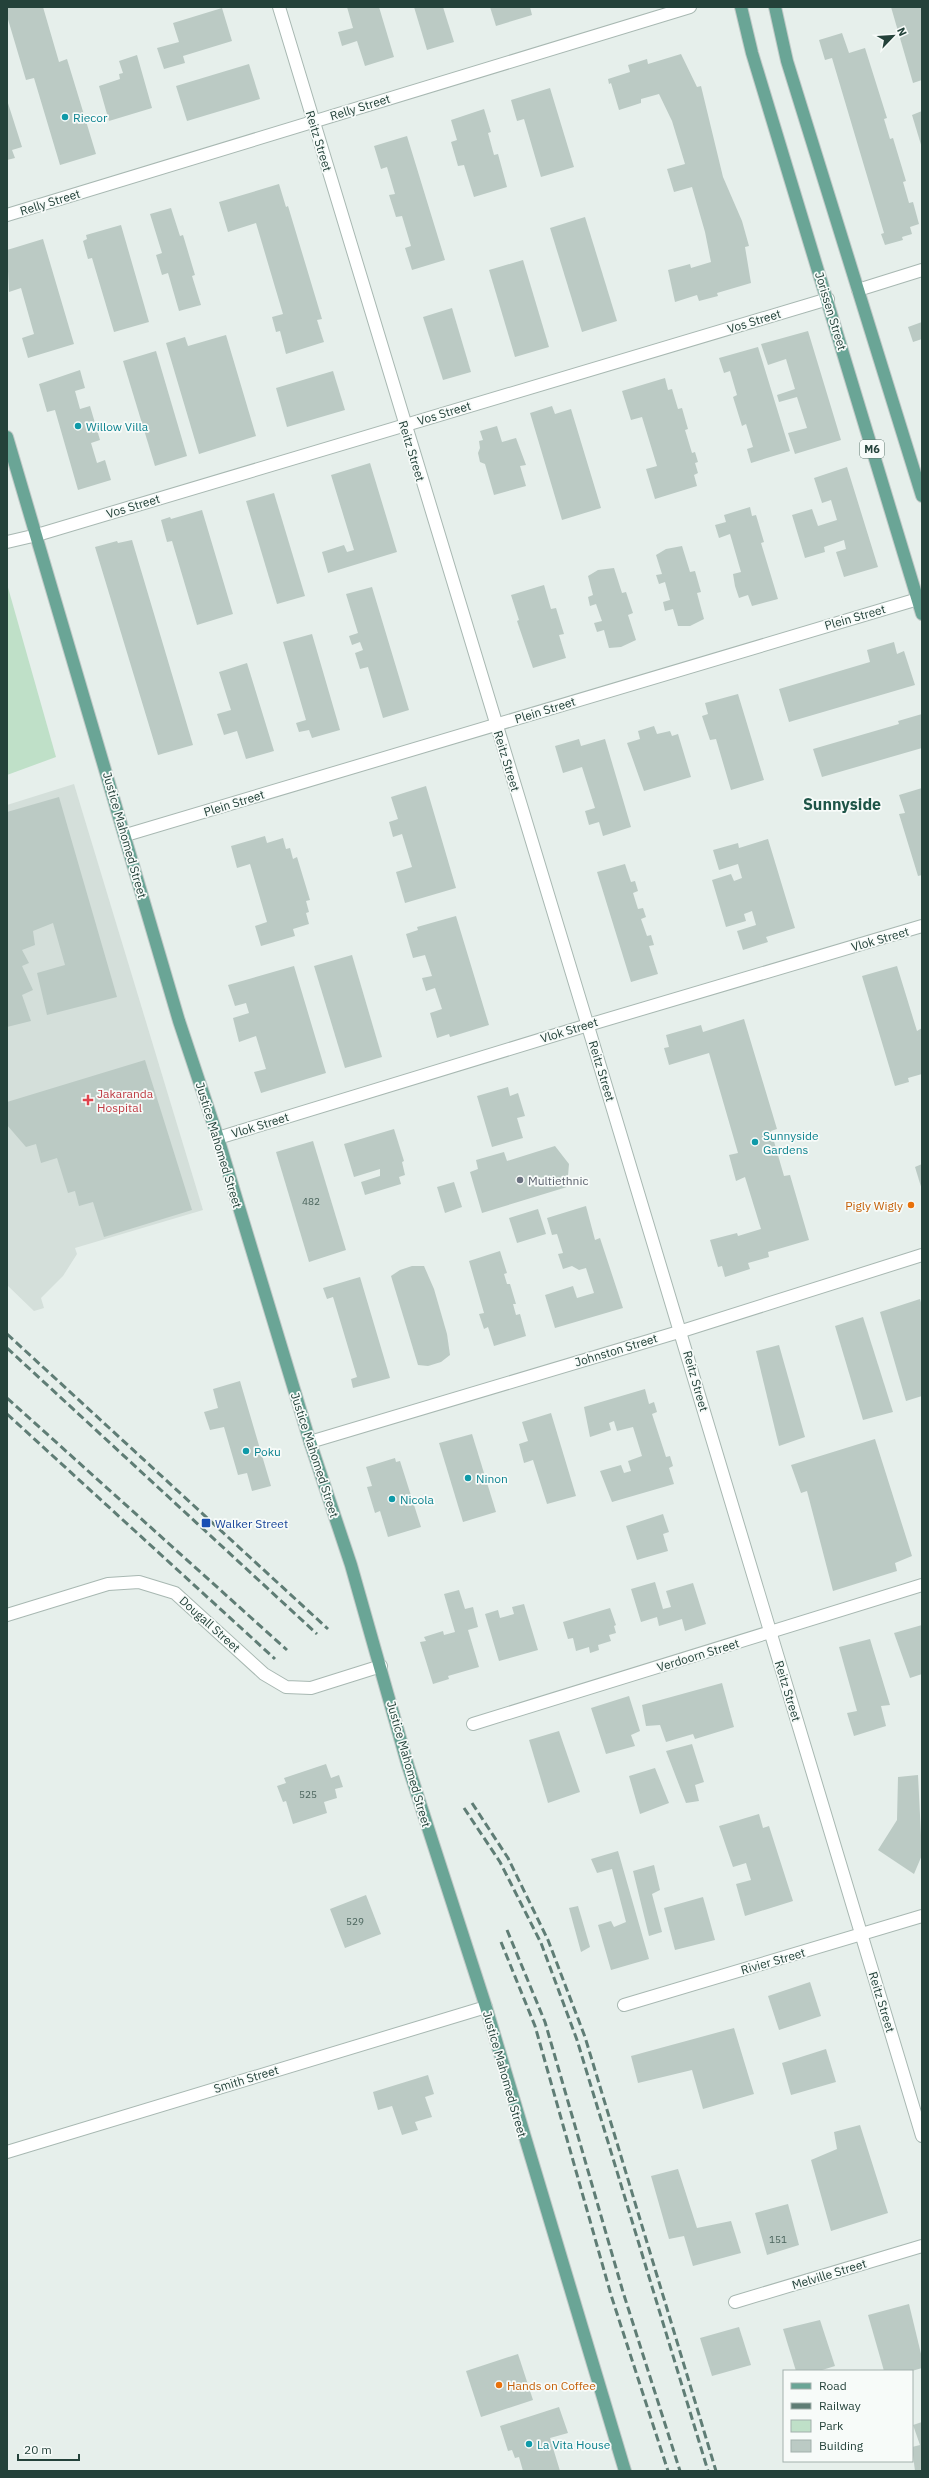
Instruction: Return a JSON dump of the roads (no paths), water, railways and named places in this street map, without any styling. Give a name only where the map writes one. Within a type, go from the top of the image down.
[{"type":"main road","name":"Jorissen Street","points":[[741,7],[752,53],[828,299],[922,614]]},
{"type":"main road","points":[[774,7],[787,61],[922,496]]},
{"type":"main road","name":"Justice Mahomed Street","points":[[7,437],[126,835],[179,1020],[218,1138],[310,1442],[352,1565],[411,1773],[486,2006],[625,2471]]},
{"type":"street","name":"Reitz Street","points":[[279,7],[404,425],[682,1331],[770,1632],[922,2136]]},
{"type":"street","name":"Relly Street","points":[[7,215],[690,7]]},
{"type":"street","points":[[858,290],[922,270]]},
{"type":"street","name":"Vos Street","points":[[7,542],[37,535],[828,299]]},
{"type":"street","name":"Plein Street","points":[[126,835],[918,599]]},
{"type":"street","name":"Vlok Street","points":[[218,1138],[588,1025],[922,926]]},
{"type":"street","name":"Johnston Street","points":[[310,1442],[682,1331],[922,1255]]},
{"type":"street","name":"Dougall Street","points":[[7,1614],[108,1584],[139,1582],[175,1593],[264,1674],[286,1687],[311,1688],[381,1666]]},
{"type":"street","name":"Verdoorn Street","points":[[473,1724],[922,1585]]},
{"type":"street","name":"Rivier Street","points":[[624,2005],[922,1916]]},
{"type":"street","name":"Smith Street","points":[[7,2152],[486,2006]]},
{"type":"street","name":"Melville Street","points":[[736,2302],[922,2246]]},
{"type":"railway","points":[[7,1334],[328,1629]]},
{"type":"railway","points":[[7,1348],[317,1634]]},
{"type":"railway","points":[[7,1398],[287,1650]]},
{"type":"railway","points":[[7,1414],[275,1659]]},
{"type":"railway","points":[[472,1803],[508,1858],[548,1940],[585,2037],[716,2471]]},
{"type":"railway","points":[[464,1808],[500,1862],[541,1943],[577,2040],[708,2471]]},
{"type":"railway","points":[[507,1930],[545,2022],[623,2292],[680,2471]]},
{"type":"railway","points":[[501,1942],[535,2026],[611,2295],[668,2471]]},
{"type":"place","name":"Riecor","points":[[65,117]]},
{"type":"place","name":"Willow Villa","points":[[78,426]]},
{"type":"place","name":"Jakaranda Hospital","points":[[88,1100]]},
{"type":"place","name":"Sunnyside Gardens","points":[[755,1142]]},
{"type":"place","name":"Multiethnic","points":[[520,1180]]},
{"type":"place","name":"Pigly Wigly","points":[[911,1205]]},
{"type":"place","name":"Poku","points":[[246,1451]]},
{"type":"place","name":"Ninon","points":[[468,1478]]},
{"type":"place","name":"Nicola","points":[[392,1499]]},
{"type":"place","name":"Walker Street","points":[[206,1523]]},
{"type":"place","name":"Hands on Coffee","points":[[499,2385]]},
{"type":"place","name":"La Vita House","points":[[529,2444]]},
{"type":"district","name":"Sunnyside","points":[[842,804]]}]
